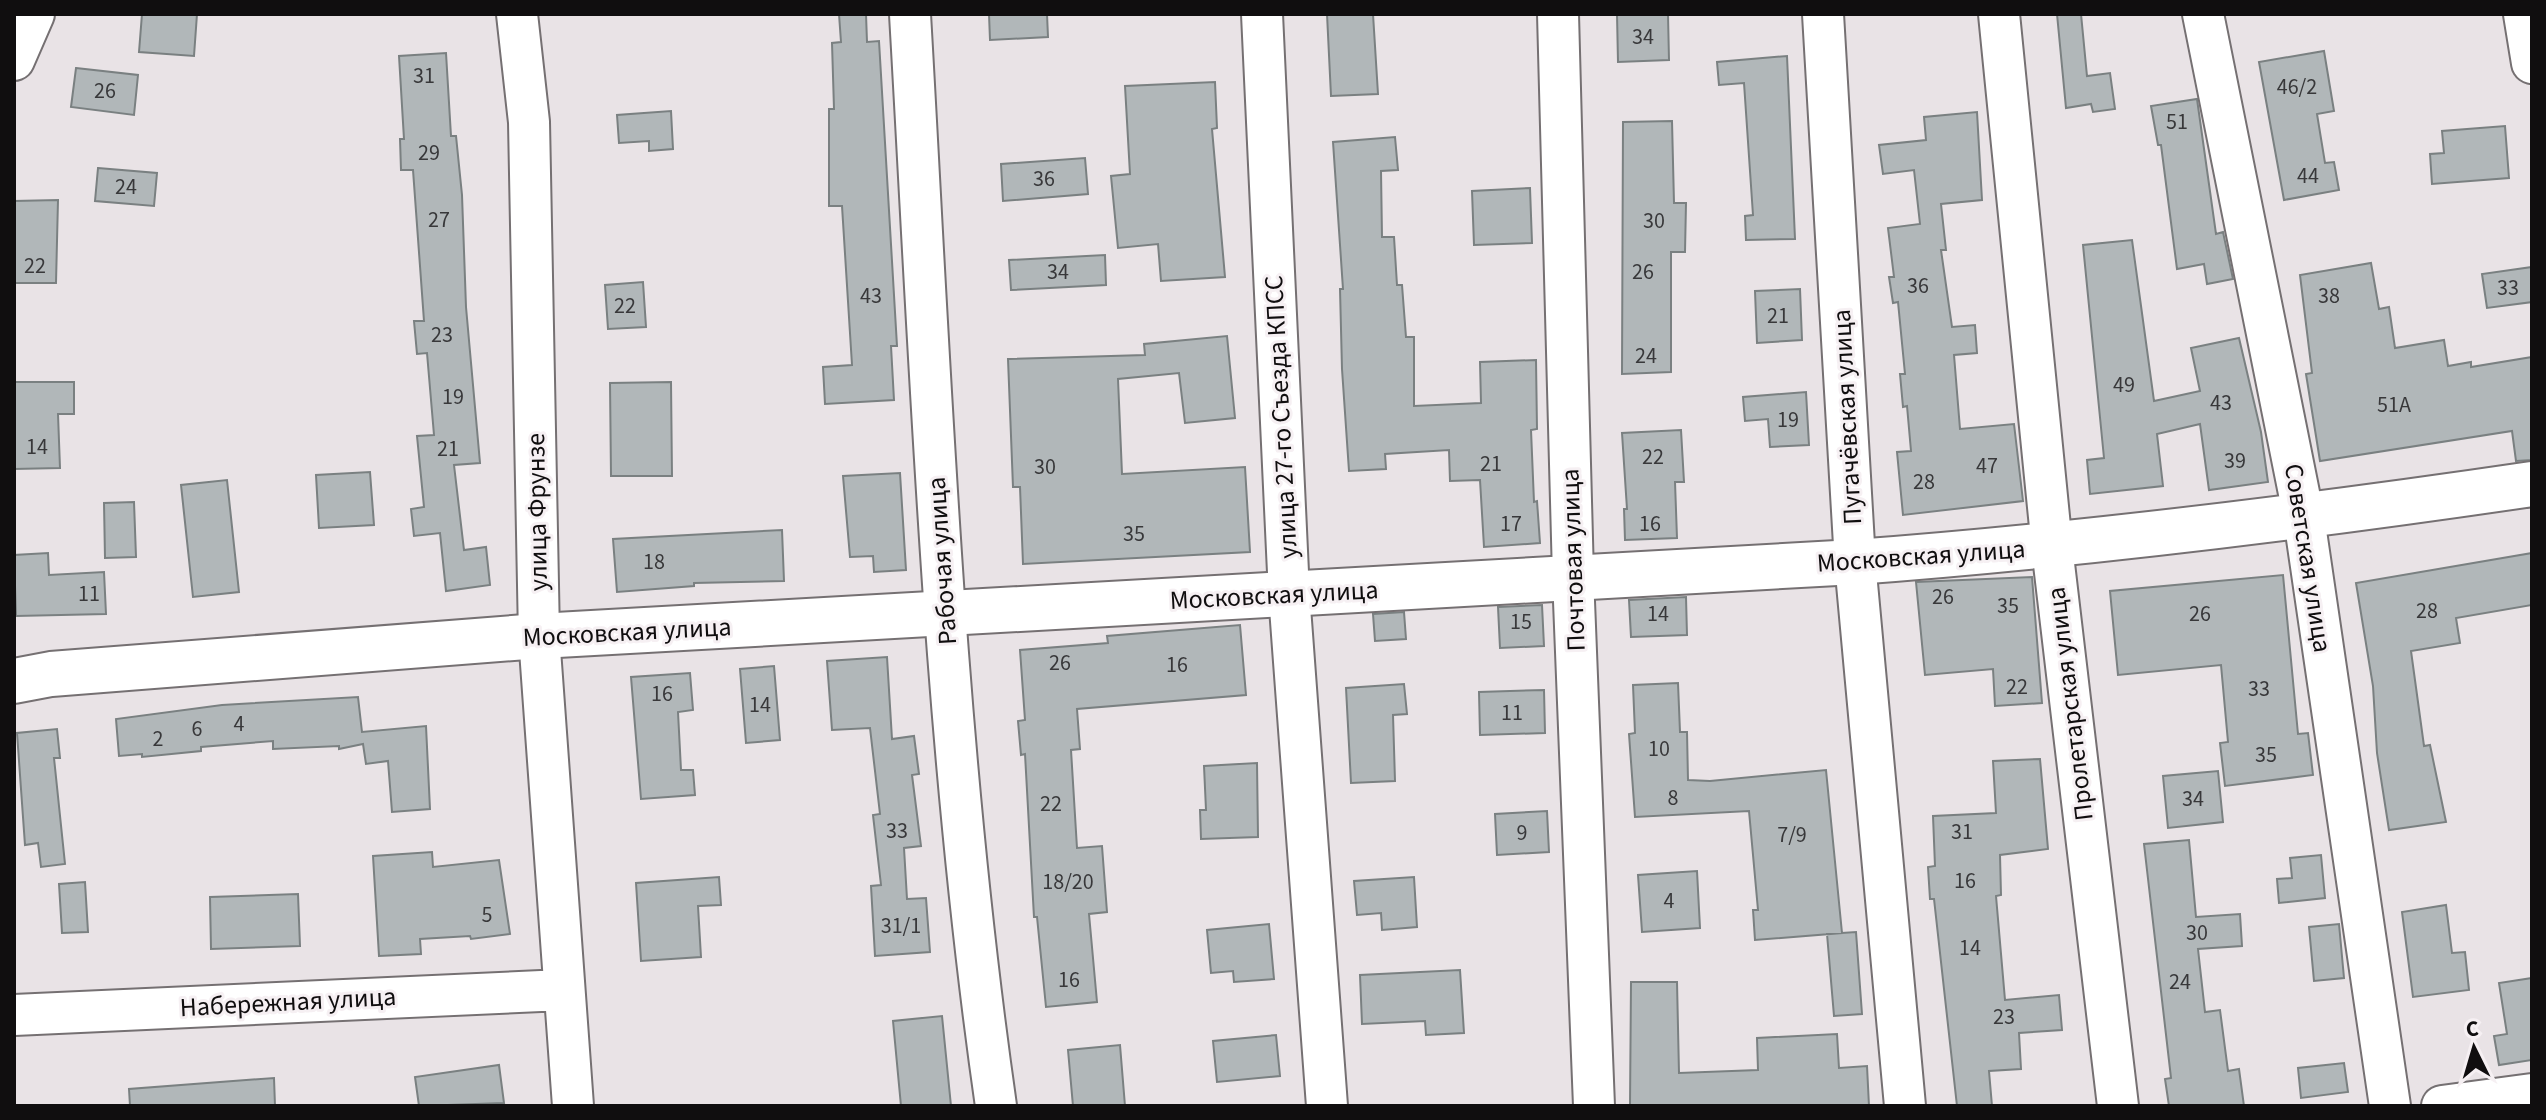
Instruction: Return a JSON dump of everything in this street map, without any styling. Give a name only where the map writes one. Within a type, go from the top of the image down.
[{"type":"main road","name":"Московская улица","points":[[14,681],[51,674],[539,636],[1855,562],[2052,547],[2304,518],[2532,484]]},
{"type":"street","points":[[14,60],[34,14]]},
{"type":"street","name":"улица Фрунзе","points":[[517,14],[529,122],[539,636],[573,1106]]},
{"type":"street","name":"Рабочая улица","points":[[910,14],[945,615],[982,1012],[996,1106]]},
{"type":"street","name":"улица 27-го Съезда КПСС","points":[[1262,14],[1289,594],[1327,1106]]},
{"type":"street","name":"Почтовая улица","points":[[1558,14],[1573,576],[1594,1106]]},
{"type":"street","name":"Пугачёвская улица","points":[[1823,14],[1855,562],[1905,1106]]},
{"type":"street","name":"Пролетарская улица","points":[[1999,14],[2052,547],[2118,1106]]},
{"type":"street","name":"Советская улица","points":[[2203,14],[2304,518],[2390,1106]]},
{"type":"street","points":[[2524,14],[2532,63]]},
{"type":"street","name":"Набережная улица","points":[[14,1015],[563,990]]},
{"type":"street","points":[[2442,1106],[2532,1094]]},
{"type":"building","points":[[142,14],[197,14],[194,56],[139,52]]},
{"type":"building","points":[[839,14],[866,14],[867,42],[879,41],[897,346],[891,346],[894,400],[825,404],[823,367],[852,365],[842,206],[829,206],[829,109],[834,109],[832,43],[841,42]]},
{"type":"building","points":[[989,14],[1047,14],[1048,37],[990,40]]},
{"type":"building","points":[[1327,14],[1373,14],[1378,94],[1331,96]]},
{"type":"building","points":[[1617,14],[1668,14],[1669,60],[1618,62]]},
{"type":"building","points":[[2057,14],[2081,14],[2087,76],[2110,73],[2115,109],[2093,112],[2091,104],[2066,108]]},
{"type":"building","points":[[2324,51],[2334,111],[2317,114],[2325,163],[2334,162],[2339,190],[2284,200],[2259,62]]},
{"type":"building","points":[[446,53],[451,136],[456,136],[462,195],[466,307],[480,463],[454,465],[464,550],[486,547],[490,585],[446,591],[440,533],[414,536],[411,509],[424,507],[417,436],[434,435],[427,353],[417,354],[414,321],[424,321],[413,170],[401,170],[400,139],[404,139],[399,56]]},
{"type":"building","points":[[1787,56],[1795,239],[1746,240],[1745,216],[1753,215],[1744,83],[1719,85],[1717,62]]},
{"type":"building","points":[[76,68],[138,75],[134,115],[71,107]]},
{"type":"building","points":[[1215,82],[1217,128],[1212,129],[1225,277],[1161,281],[1158,244],[1118,248],[1111,176],[1130,174],[1125,86]]},
{"type":"building","points":[[2197,99],[2216,234],[2223,232],[2233,279],[2207,284],[2204,264],[2177,269],[2161,145],[2158,145],[2151,106]]},
{"type":"building","points":[[671,111],[673,149],[649,151],[649,141],[619,143],[617,115]]},
{"type":"building","points":[[1977,112],[1982,200],[1941,204],[1946,250],[1941,250],[1952,327],[1975,325],[1977,353],[1954,355],[1960,429],[2014,424],[2023,501],[1903,515],[1897,452],[1911,451],[1907,406],[1903,407],[1900,374],[1905,374],[1898,302],[1893,303],[1889,277],[1894,277],[1888,228],[1920,224],[1914,170],[1883,174],[1879,145],[1926,140],[1924,117]]},
{"type":"building","points":[[1672,121],[1674,203],[1686,203],[1685,252],[1671,252],[1671,372],[1622,374],[1623,122]]},
{"type":"building","points":[[2505,126],[2509,178],[2432,184],[2430,154],[2444,153],[2442,131]]},
{"type":"building","points":[[1395,137],[1398,170],[1381,171],[1382,237],[1394,237],[1397,285],[1402,285],[1406,337],[1414,337],[1414,406],[1481,403],[1480,362],[1536,360],[1537,429],[1531,430],[1534,502],[1537,501],[1540,543],[1484,547],[1480,480],[1450,481],[1449,450],[1385,454],[1386,469],[1349,471],[1342,369],[1340,289],[1343,289],[1333,142]]},
{"type":"building","points":[[1085,158],[1088,194],[1003,201],[1001,164]]},
{"type":"building","points":[[98,168],[157,173],[154,206],[95,201]]},
{"type":"building","points":[[1530,188],[1532,243],[1474,245],[1472,191]]},
{"type":"building","points":[[58,200],[56,283],[14,283],[14,201]]},
{"type":"building","points":[[2132,240],[2154,401],[2200,391],[2191,348],[2239,338],[2261,432],[2268,482],[2209,490],[2200,424],[2157,434],[2163,486],[2090,494],[2087,460],[2104,458],[2083,245]]},
{"type":"building","points":[[1105,255],[1106,285],[1011,290],[1009,260]]},
{"type":"building","points":[[2371,263],[2379,309],[2389,307],[2395,348],[2444,340],[2448,366],[2471,362],[2471,367],[2532,357],[2532,460],[2516,461],[2512,431],[2320,461],[2306,374],[2312,373],[2300,275]]},
{"type":"building","points":[[2532,267],[2532,302],[2487,308],[2482,274]]},
{"type":"building","points":[[643,282],[646,327],[608,329],[605,285]]},
{"type":"building","points":[[1800,289],[1802,340],[1757,343],[1755,291]]},
{"type":"building","points":[[1227,336],[1235,418],[1185,423],[1179,373],[1118,379],[1122,474],[1245,467],[1250,552],[1023,564],[1020,487],[1013,487],[1008,359],[1145,355],[1144,344]]},
{"type":"building","points":[[14,382],[74,382],[74,414],[58,414],[60,468],[14,469]]},
{"type":"building","points":[[671,382],[672,476],[611,476],[610,383]]},
{"type":"building","points":[[1806,392],[1809,445],[1770,447],[1768,419],[1745,421],[1743,397]]},
{"type":"building","points":[[1681,430],[1684,482],[1675,482],[1677,538],[1625,540],[1624,509],[1627,509],[1622,433]]},
{"type":"building","points":[[370,472],[374,525],[319,528],[316,475]]},
{"type":"building","points":[[900,473],[906,570],[874,572],[873,556],[850,557],[843,476]]},
{"type":"building","points":[[227,480],[239,592],[193,597],[181,485]]},
{"type":"building","points":[[134,502],[136,557],[105,558],[104,503]]},
{"type":"building","points":[[782,530],[784,581],[694,583],[694,586],[617,592],[613,539]]},
{"type":"building","points":[[48,553],[49,575],[104,572],[106,614],[16,616],[14,555]]},
{"type":"building","points":[[2532,553],[2532,605],[2456,618],[2460,643],[2411,651],[2424,746],[2430,745],[2446,822],[2389,830],[2377,753],[2373,686],[2356,583]]},
{"type":"building","points":[[2283,575],[2298,734],[2308,733],[2313,775],[2225,786],[2220,743],[2228,742],[2221,665],[2118,675],[2110,591]]},
{"type":"building","points":[[2032,577],[2042,703],[1995,706],[1993,669],[1925,675],[1916,582]]},
{"type":"building","points":[[1686,597],[1687,635],[1631,637],[1629,600]]},
{"type":"building","points":[[1542,605],[1544,646],[1500,648],[1498,607]]},
{"type":"building","points":[[1404,612],[1406,639],[1375,641],[1373,614]]},
{"type":"building","points":[[1240,625],[1246,695],[1077,709],[1080,749],[1071,750],[1077,848],[1102,846],[1107,912],[1089,914],[1097,1002],[1046,1007],[1037,917],[1034,917],[1025,754],[1021,755],[1018,721],[1025,720],[1020,650],[1108,643],[1107,636]]},
{"type":"building","points":[[887,657],[892,739],[914,736],[919,774],[912,775],[921,846],[904,848],[907,899],[926,898],[930,952],[875,956],[871,886],[881,885],[873,815],[880,814],[870,728],[832,730],[827,661]]},
{"type":"building","points":[[774,666],[780,740],[746,743],[740,669]]},
{"type":"building","points":[[690,673],[693,710],[678,712],[681,770],[693,770],[695,795],[641,799],[631,677]]},
{"type":"building","points":[[1678,683],[1680,732],[1687,732],[1688,780],[1710,781],[1826,770],[1842,933],[1755,940],[1753,910],[1758,910],[1749,811],[1635,817],[1629,734],[1635,733],[1633,685]]},
{"type":"building","points":[[1404,684],[1407,714],[1393,715],[1395,781],[1351,783],[1346,688]]},
{"type":"building","points":[[1544,690],[1545,733],[1480,735],[1479,692]]},
{"type":"building","points":[[358,697],[362,732],[426,726],[430,809],[392,812],[388,761],[366,764],[363,744],[339,749],[339,746],[273,749],[273,741],[201,747],[201,751],[142,757],[142,754],[119,756],[116,719],[222,705]]},
{"type":"building","points":[[57,729],[60,758],[54,758],[65,864],[41,867],[38,843],[25,845],[17,733]]},
{"type":"building","points":[[2040,759],[2048,849],[2000,855],[2001,895],[1996,896],[2005,1000],[2059,995],[2062,1030],[2019,1033],[2021,1069],[1989,1071],[1992,1106],[1957,1106],[1934,899],[1930,899],[1928,867],[1935,866],[1933,816],[1996,813],[1993,761]]},
{"type":"building","points":[[1257,763],[1258,837],[1201,839],[1200,810],[1206,810],[1204,766]]},
{"type":"building","points":[[2218,771],[2223,822],[2168,828],[2163,776]]},
{"type":"building","points":[[1547,811],[1549,852],[1497,855],[1495,814]]},
{"type":"building","points":[[2189,840],[2196,917],[2240,914],[2242,946],[2198,949],[2205,1012],[2220,1010],[2228,1071],[2239,1069],[2244,1106],[2169,1106],[2165,1079],[2171,1078],[2144,844]]},
{"type":"building","points":[[432,852],[433,867],[499,860],[510,934],[471,939],[470,936],[420,939],[421,954],[379,956],[373,856]]},
{"type":"building","points":[[2321,855],[2325,898],[2279,903],[2277,879],[2292,878],[2290,858]]},
{"type":"building","points":[[1697,871],[1700,928],[1642,932],[1638,875]]},
{"type":"building","points":[[719,877],[721,905],[698,906],[701,957],[641,961],[636,883]]},
{"type":"building","points":[[1414,877],[1417,927],[1382,930],[1381,913],[1357,915],[1354,881]]},
{"type":"building","points":[[85,882],[88,932],[62,933],[59,884]]},
{"type":"building","points":[[298,894],[300,946],[211,949],[210,897]]},
{"type":"building","points":[[2446,905],[2452,953],[2465,952],[2469,990],[2413,997],[2402,912]]},
{"type":"building","points":[[1269,924],[1274,979],[1234,982],[1233,971],[1211,973],[1207,930]]},
{"type":"building","points":[[2339,924],[2344,978],[2314,981],[2309,927]]},
{"type":"building","points":[[1856,932],[1862,1014],[1834,1016],[1827,934]]},
{"type":"building","points":[[1460,970],[1464,1033],[1426,1035],[1425,1021],[1362,1024],[1360,975]]},
{"type":"building","points":[[2532,978],[2532,1060],[2499,1065],[2494,1036],[2507,1034],[2499,983]]},
{"type":"building","points":[[1631,982],[1677,982],[1679,1073],[1758,1070],[1757,1038],[1837,1034],[1839,1068],[1867,1066],[1869,1106],[1630,1106]]},
{"type":"building","points":[[942,1016],[951,1106],[901,1106],[893,1021]]},
{"type":"building","points":[[1276,1035],[1280,1076],[1217,1082],[1213,1041]]},
{"type":"building","points":[[1120,1045],[1125,1106],[1073,1106],[1068,1050]]},
{"type":"building","points":[[2344,1063],[2348,1092],[2301,1098],[2298,1068]]},
{"type":"building","points":[[499,1065],[504,1103],[419,1106],[415,1077]]},
{"type":"building","points":[[274,1078],[275,1106],[130,1106],[129,1089]]}]
